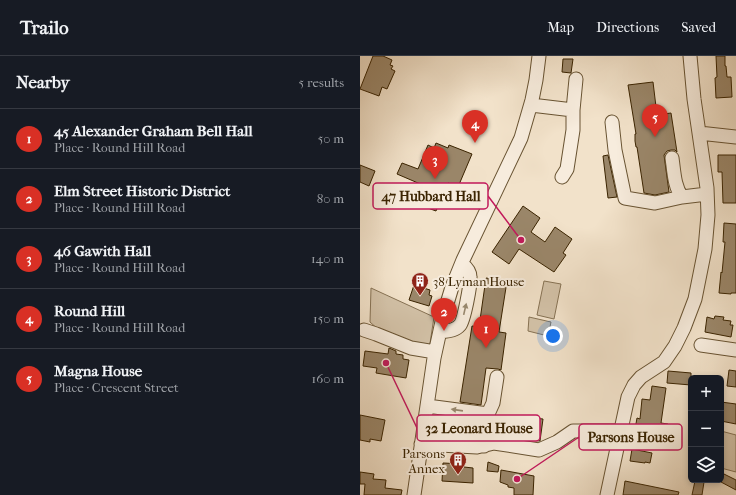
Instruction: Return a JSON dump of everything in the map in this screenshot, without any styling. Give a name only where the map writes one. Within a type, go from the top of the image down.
[{"type":"street","points":[[414,495],[435,352],[443,317],[461,261],[518,145],[531,105],[539,56]]},
{"type":"street","points":[[607,495],[628,396],[634,385],[641,377],[664,362],[675,346],[684,328],[695,299],[705,249],[708,215],[707,194],[694,99],[690,56]]},
{"type":"street","points":[[562,178],[567,169],[573,130],[576,79]]},
{"type":"street","points":[[531,105],[573,110]]},
{"type":"street","points":[[612,122],[616,157],[625,198],[655,203],[682,197],[707,194]]},
{"type":"street","points":[[699,133],[736,137]]},
{"type":"street","points":[[672,158],[675,180],[679,193],[682,197]]},
{"type":"street","points":[[440,332],[450,331],[461,324],[468,295],[470,277],[469,271],[461,261]]},
{"type":"street","points":[[364,330],[411,348],[435,352]]},
{"type":"street","points":[[701,345],[736,350]]},
{"type":"street","points":[[484,446],[488,414],[493,403],[498,377]]},
{"type":"street","points":[[427,406],[488,414]]},
{"type":"street","points":[[422,444],[477,447],[494,443],[540,450],[557,442],[573,430],[621,431]]},
{"type":"shaded area","points":[[544,281],[561,284],[554,319],[537,315]]},
{"type":"shaded area","points":[[371,288],[434,317],[429,350],[380,331],[370,322]]},
{"type":"shaded area","points":[[529,317],[551,322],[548,336],[528,331]]},
{"type":"shaded area","points":[[724,432],[736,435],[736,472],[724,469]]},
{"type":"building","points":[[373,56],[383,56],[392,60],[390,65],[393,66],[391,69],[395,71],[387,89],[382,87],[379,96],[360,89]]},
{"type":"building","points":[[716,56],[725,56],[727,77],[731,77],[732,97],[716,98]]},
{"type":"building","points":[[563,59],[573,59],[571,73],[562,72]]},
{"type":"building","points":[[653,82],[657,115],[671,113],[677,152],[675,150],[671,150],[667,151],[664,155],[669,192],[655,195],[644,193],[635,141],[636,134],[628,85]]},
{"type":"building","points":[[436,143],[448,148],[449,145],[472,154],[458,187],[448,183],[436,211],[417,204],[425,186],[397,174],[402,163],[418,169],[428,145],[434,148]]},
{"type":"building","points":[[608,155],[617,197],[608,198],[603,156]]},
{"type":"building","points":[[718,155],[736,155],[736,203],[723,203],[722,172],[718,172]]},
{"type":"building","points":[[360,165],[375,171],[369,186],[360,182]]},
{"type":"building","points":[[523,206],[540,218],[531,232],[545,242],[555,227],[572,239],[563,253],[566,255],[554,272],[519,249],[509,264],[492,252]]},
{"type":"building","points":[[724,223],[736,224],[736,293],[731,294],[719,293],[725,242],[723,242]]},
{"type":"building","points":[[486,278],[507,281],[499,332],[506,333],[501,370],[486,368],[481,405],[460,402],[472,326],[479,327]]},
{"type":"building","name":"38 Lyman House","points":[[414,285],[430,290],[429,295],[432,296],[429,306],[409,300]]},
{"type":"building","points":[[715,316],[724,317],[723,320],[731,321],[730,325],[733,325],[731,337],[705,332],[707,317],[714,319]]},
{"type":"building","points":[[389,348],[396,351],[396,354],[403,355],[403,359],[409,360],[406,378],[376,373],[377,368],[363,366],[365,351],[388,354]]},
{"type":"building","points":[[729,370],[736,371],[736,387],[727,386]]},
{"type":"building","points":[[668,371],[691,373],[691,375],[688,375],[688,385],[667,383]]},
{"type":"building","points":[[652,386],[666,388],[661,423],[668,424],[665,441],[634,435],[637,418],[640,419],[642,399],[650,400]]},
{"type":"building","points":[[724,402],[736,404],[736,424],[724,422]]},
{"type":"building","points":[[360,415],[385,420],[381,441],[370,439],[370,442],[360,440]]},
{"type":"building","points":[[515,416],[543,419],[540,441],[528,440],[530,427],[514,425]]},
{"type":"building","points":[[632,449],[652,453],[650,463],[630,461]]},
{"type":"building","points":[[488,462],[499,466],[498,472],[487,471]]},
{"type":"building","name":"Parsons Annex","points":[[443,463],[464,464],[464,467],[473,468],[473,483],[442,481]]},
{"type":"building","points":[[501,470],[534,476],[533,495],[514,495],[514,488],[508,487],[508,485],[500,482]]},
{"type":"building","points":[[360,472],[374,474],[373,479],[386,480],[385,488],[402,490],[401,495],[364,495],[365,484],[360,484]]},
{"type":"building","points":[[724,474],[736,480],[736,490],[723,483]]},
{"type":"building","points":[[625,481],[679,492],[678,495],[623,495]]},
{"type":"building","points":[[695,483],[704,483],[702,495],[692,495]]},
{"type":"place","name":"Magna House","points":[[655,137]]},
{"type":"place","name":"Round Hill","points":[[475,143]]},
{"type":"place","name":"46 Gawith Hall","points":[[435,179]]},
{"type":"place","name":"47 Hubbard Hall","points":[[521,240]]},
{"type":"place","name":"38 Lyman House","points":[[420,296]]},
{"type":"place","name":"Elm Street Historic District","points":[[444,331]]},
{"type":"place","name":"45 Alexander Graham Bell Hall","points":[[486,348]]},
{"type":"place","name":"32 Leonard House","points":[[386,363]]},
{"type":"place","name":"Parsons Annex","points":[[458,475]]},
{"type":"place","name":"Parsons House","points":[[517,479]]}]
